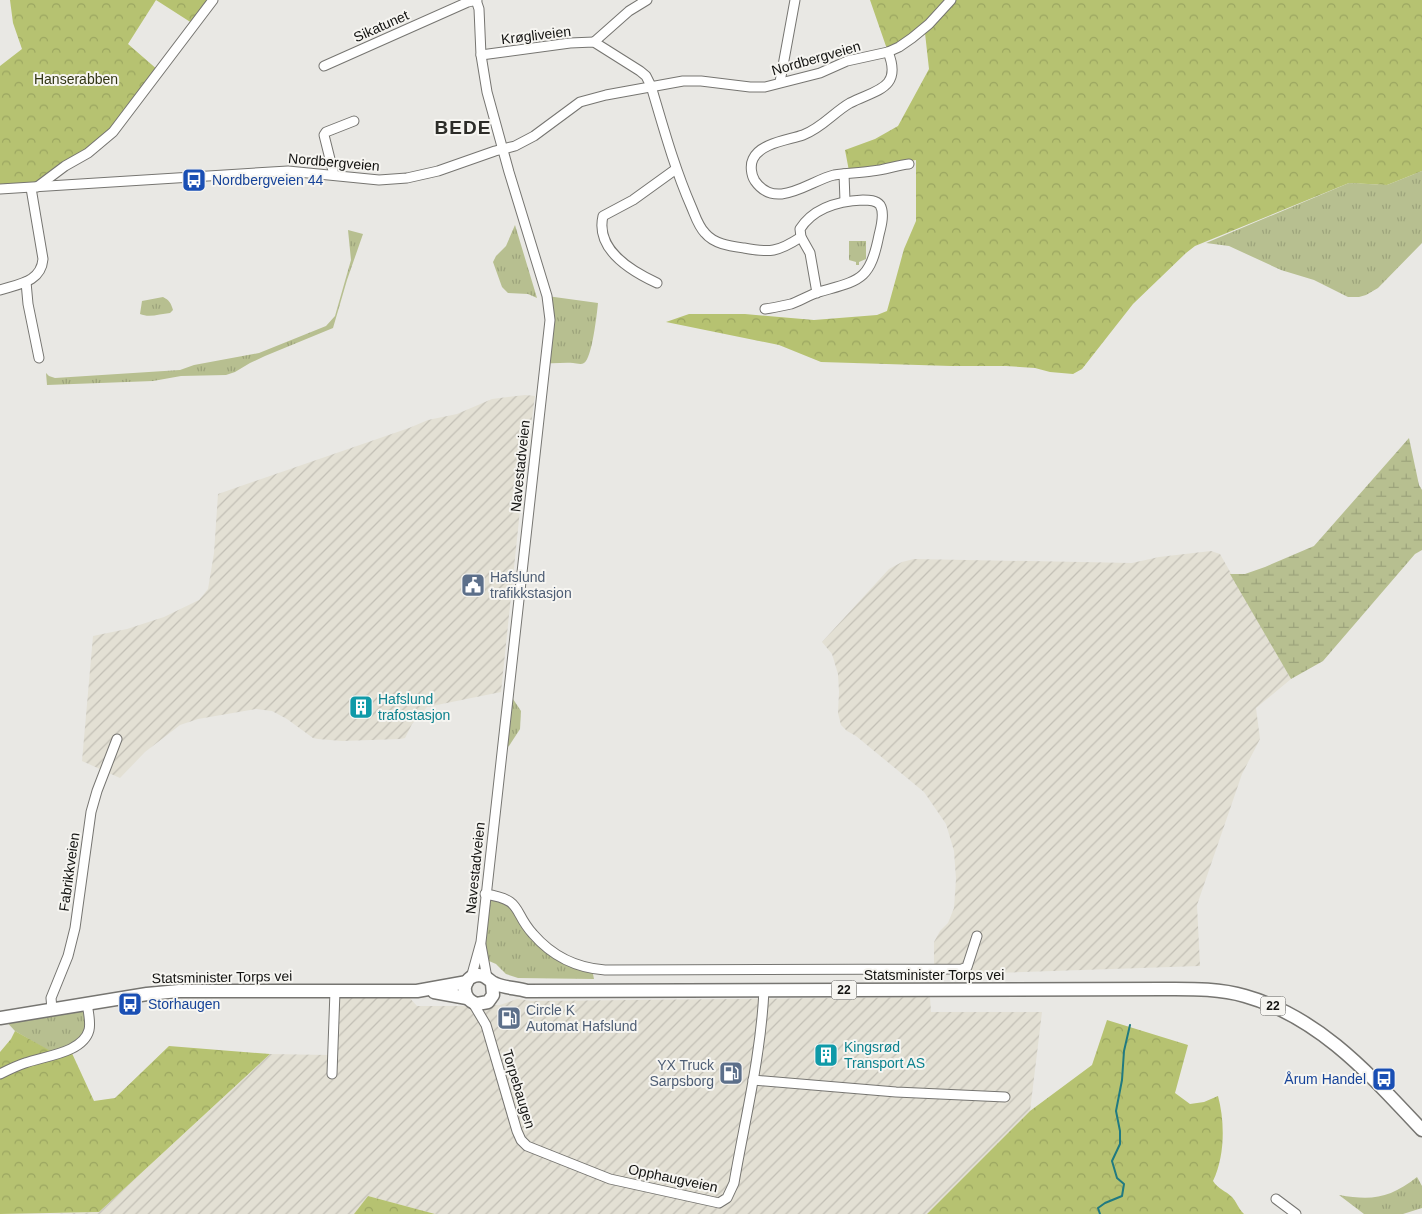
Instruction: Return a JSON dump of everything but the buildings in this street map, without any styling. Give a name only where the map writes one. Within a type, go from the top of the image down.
[{"type":"highway","name":"22","points":[[469,980],[479,975],[490,980]]},
{"type":"highway","name":"Statsminister Torps vei","points":[[0,1018],[87,1003],[179,991],[416,990],[469,980]]},
{"type":"highway","points":[[469,980],[465,990],[470,1000]]},
{"type":"highway","name":"Statsminister Torps vei","points":[[490,980],[527,991]]},
{"type":"highway","points":[[489,1000],[494,991],[490,980]]},
{"type":"highway","name":"Statsminister Torps vei","points":[[416,990],[470,1000]]},
{"type":"highway","name":"Statsminister Torps vei","points":[[489,1000],[527,991],[1211,990],[1244,995],[1272,1005],[1296,1017],[1330,1039],[1354,1060],[1422,1130]]},
{"type":"highway","name":"22","points":[[470,1000],[481,1004],[489,1000]]},
{"type":"street","points":[[0,290],[26,282],[39,273],[42,268],[43,259],[34,188],[65,166],[94,149],[113,132],[213,0]]},
{"type":"street","name":"Navestadveien","points":[[469,980],[481,942],[550,320],[547,296],[487,92],[481,55],[479,9],[476,0]]},
{"type":"street","name":"Sikatunet","points":[[324,66],[476,0]]},
{"type":"street","points":[[647,0],[629,12],[594,42],[646,76],[651,86],[676,169],[699,224],[711,239],[722,244],[764,252],[773,251],[801,237]]},
{"type":"street","points":[[780,82],[795,0]]},
{"type":"street","name":"Nordbergveien","points":[[0,189],[288,171],[379,180],[407,178],[438,171],[525,142],[580,102],[606,95],[683,81],[765,87],[820,73],[847,61],[888,52],[899,48],[912,38],[951,0]]},
{"type":"street","name":"Krøgliveien","points":[[481,55],[570,43],[594,42]]},
{"type":"street","points":[[888,52],[893,71],[891,78],[885,86],[851,103],[810,132],[767,146],[753,158],[752,177],[758,185],[775,194],[784,194],[832,176],[874,171],[909,164]]},
{"type":"street","points":[[334,175],[324,135],[326,132],[354,121]]},
{"type":"street","points":[[657,283],[641,276],[618,259],[603,237],[603,216],[633,200],[676,169]]},
{"type":"street","points":[[844,174],[845,201]]},
{"type":"street","points":[[765,309],[790,304],[859,279],[867,271],[874,256],[883,213],[881,206],[876,202],[870,200],[836,203],[814,214],[800,228],[801,237],[810,253],[817,293]]},
{"type":"street","points":[[26,282],[28,304],[39,358]]},
{"type":"street","name":"Fabrikkveien","points":[[52,1009],[51,998],[65,965],[75,928],[91,812],[117,739]]},
{"type":"street","points":[[486,894],[508,899],[515,905],[532,934],[561,958],[585,968],[605,970],[962,968],[967,967],[970,962],[977,936]]},
{"type":"street","name":"Navestadveien","points":[[481,942],[490,980]]},
{"type":"street","name":"Opphaugveien","points":[[527,1146],[610,1179],[719,1203],[727,1198],[734,1183],[753,1080],[763,1012],[764,990]]},
{"type":"street","points":[[332,1074],[336,991]]},
{"type":"street","points":[[470,1000],[486,1025]]},
{"type":"street","points":[[486,1025],[489,1000]]},
{"type":"street","points":[[0,1074],[27,1062],[56,1054],[86,1038],[90,1026],[87,1003]]},
{"type":"street","name":"Torpebaugen","points":[[486,1025],[517,1131],[521,1140],[527,1146]]},
{"type":"street","points":[[753,1080],[896,1092],[1005,1097]]},
{"type":"street","points":[[1276,1199],[1296,1214]]},
{"type":"shaded area","points":[[525,395],[535,396],[522,491],[501,692],[427,707],[412,724],[405,738],[400,739],[342,741],[313,738],[287,719],[272,711],[256,709],[198,719],[180,725],[145,752],[120,778],[82,761],[93,636],[127,629],[164,617],[199,600],[208,589],[214,553],[218,494],[428,420],[457,414],[492,399]]},
{"type":"shaded area","points":[[1211,551],[1220,554],[1291,679],[1256,708],[1260,739],[1242,774],[1197,905],[1200,966],[937,975],[934,969],[934,942],[940,931],[948,923],[954,908],[956,879],[954,851],[946,824],[924,792],[841,725],[838,713],[838,674],[832,654],[822,642],[889,569],[902,562],[914,559],[1132,563],[1159,557]]},
{"type":"shaded area","points":[[330,995],[408,996],[417,1006],[500,1005],[517,999],[531,1001],[930,997],[931,1012],[1042,1012],[1030,1111],[927,1214],[435,1214],[368,1196],[354,1214],[50,1214],[99,1212],[270,1054],[330,1055]]},
{"type":"green space","name":"Hanserabben","points":[[10,0],[156,0],[128,44],[159,71],[113,132],[36,187],[0,190],[0,66],[22,49],[13,23]]},
{"type":"green space","points":[[156,0],[213,0],[195,25]]},
{"type":"green space","points":[[870,0],[1422,0],[1422,171],[1387,185],[1349,183],[1195,246],[1133,304],[1082,369],[1073,374],[1006,366],[821,362],[779,345],[666,322],[689,314],[745,314],[814,320],[877,315],[887,311],[904,249],[916,221],[916,160],[849,171],[845,150],[875,139],[898,126],[929,69],[925,33],[888,52]]},
{"type":"green space","points":[[1422,171],[1422,243],[1378,288],[1366,295],[1348,297],[1314,280],[1281,270],[1229,246],[1206,243],[1349,183],[1387,185]]},
{"type":"green space","points":[[515,225],[537,298],[528,294],[508,293],[502,287],[493,262],[506,246]]},
{"type":"green space","points":[[348,230],[363,234],[333,328],[265,356],[226,375],[181,376],[153,381],[47,385],[46,373],[55,378],[180,370],[194,365],[259,353],[326,326],[335,316],[351,260]]},
{"type":"green space","points":[[849,241],[866,241],[866,259],[859,262],[859,265],[849,260]]},
{"type":"green space","points":[[547,296],[598,303],[592,345],[587,360],[584,363],[546,363]]},
{"type":"green space","points":[[163,297],[171,305],[173,310],[170,313],[151,316],[140,314],[142,301]]},
{"type":"green space","points":[[1409,438],[1419,485],[1422,490],[1422,550],[1415,554],[1323,661],[1291,679],[1230,574],[1245,574],[1314,546]]},
{"type":"green space","points":[[509,693],[521,711],[520,729],[509,746],[502,751]]},
{"type":"green space","points":[[485,894],[508,899],[548,949],[592,969],[594,979],[518,978],[506,974],[496,964],[489,961],[484,928]]},
{"type":"green space","points":[[87,1003],[89,1032],[56,1055],[15,1031],[3,1018]]},
{"type":"green space","points":[[1107,1020],[1188,1045],[1175,1093],[1190,1104],[1204,1102],[1218,1096],[1222,1117],[1223,1139],[1220,1161],[1213,1181],[1232,1197],[1244,1214],[927,1214],[1030,1111],[1092,1065]]},
{"type":"green space","points":[[15,1031],[56,1054],[70,1049],[94,1101],[115,1098],[169,1046],[270,1054],[99,1212],[0,1214],[0,1052]]},
{"type":"green space","points":[[1417,1177],[1422,1186],[1422,1208],[1403,1214],[1364,1214],[1339,1195],[1362,1198],[1381,1196],[1398,1190]]},
{"type":"green space","points":[[368,1196],[435,1214],[354,1214]]},
{"type":"waterway","points":[[1100,1214],[1098,1208],[1122,1196],[1124,1184],[1117,1178],[1112,1161],[1120,1144],[1120,1131],[1116,1111],[1122,1080],[1124,1051],[1130,1025]]},
{"type":"place","name":"Nordbergveien 44","points":[[194,180]]},
{"type":"place","name":"Hafslund trafikkstasjon","points":[[473,585]]},
{"type":"place","name":"Hafslund trafostasjon","points":[[361,707]]},
{"type":"place","name":"Storhaugen","points":[[130,1004]]},
{"type":"place","name":"Circle K Automat Hafslund","points":[[509,1018]]},
{"type":"place","name":"Kingsrød Transport AS","points":[[826,1055]]},
{"type":"place","name":"YX Truck Sarpsborg","points":[[731,1073]]},
{"type":"place","name":"Årum Handel","points":[[1384,1079]]},
{"type":"district","name":"BEDE","points":[[463,127]]}]
